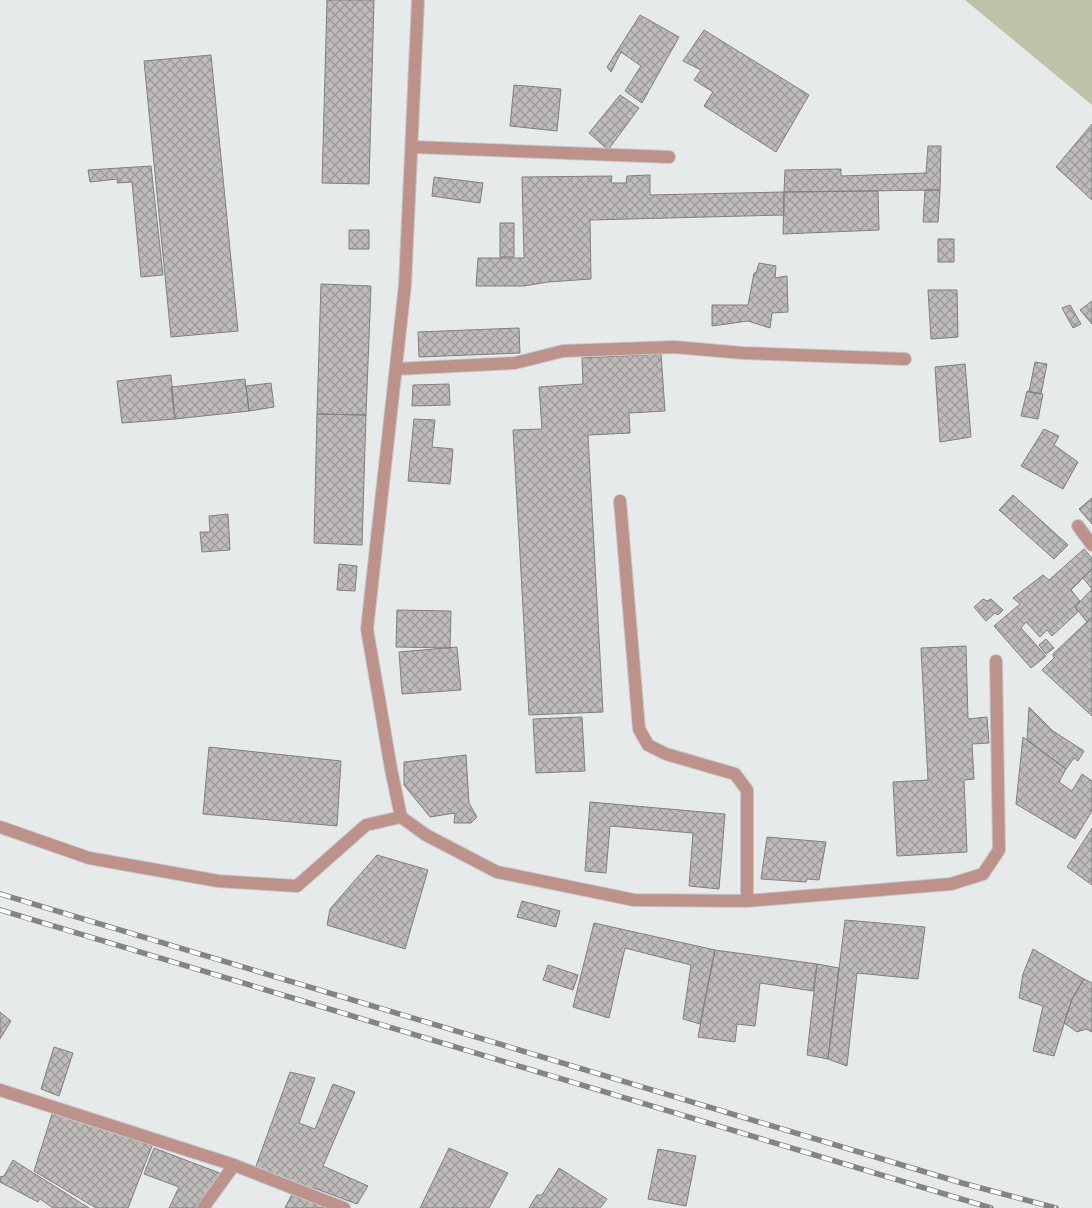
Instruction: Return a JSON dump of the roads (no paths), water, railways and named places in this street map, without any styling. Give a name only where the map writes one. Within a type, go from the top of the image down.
[{"type":"street","points":[[418,0],[406,285],[367,629],[401,816],[426,835],[497,872],[634,900],[747,901],[951,884],[983,874],[998,850],[996,661]]},
{"type":"street","points":[[413,147],[669,157]]},
{"type":"street","points":[[396,369],[515,363],[564,350],[674,347],[743,353],[905,359]]},
{"type":"street","points":[[620,501],[639,729],[648,745],[666,754],[734,774],[748,790],[747,901]]},
{"type":"street","points":[[1078,526],[1092,545]]},
{"type":"street","points":[[0,827],[89,858],[218,881],[296,886],[366,825],[401,816]]},
{"type":"street","points":[[0,1090],[234,1165],[344,1208]]},
{"type":"street","points":[[203,1208],[234,1165]]},
{"type":"railway","points":[[0,894],[962,1183],[1056,1208]]},
{"type":"railway","points":[[0,910],[991,1208]]}]
